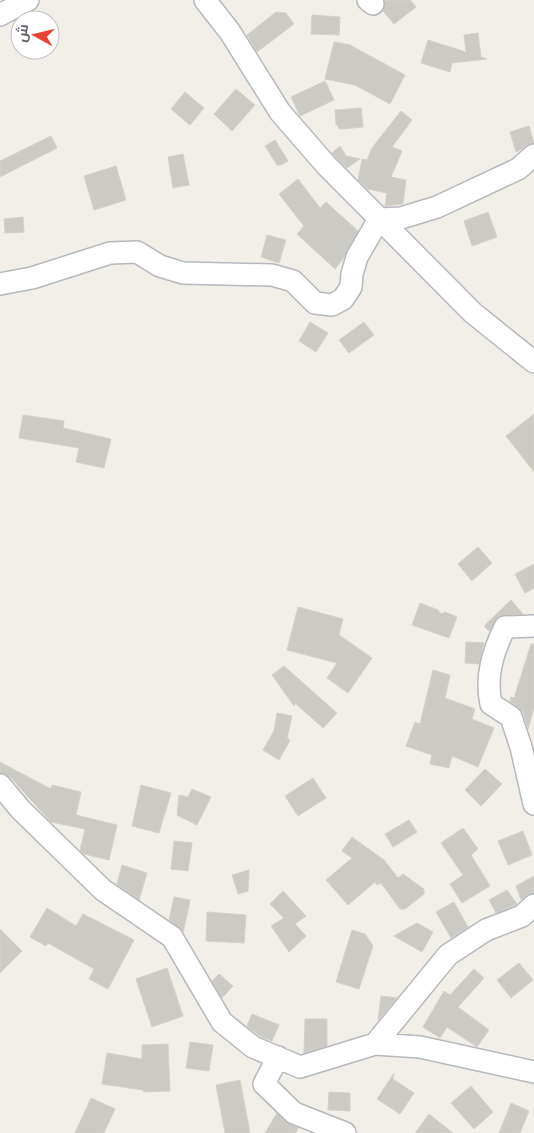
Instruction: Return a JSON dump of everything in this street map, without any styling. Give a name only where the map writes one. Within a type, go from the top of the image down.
[{"type":"street","points":[[0,15],[28,0]]},
{"type":"street","points":[[205,0],[230,32],[280,112],[379,219],[472,312],[534,362]]},
{"type":"street","points":[[379,219],[400,218],[437,207],[518,169],[534,155]]},
{"type":"street","points":[[0,284],[32,278],[110,253],[137,252],[160,266],[183,273],[272,275],[293,281],[315,303],[332,305],[343,299],[351,287],[352,274],[357,257],[379,219]]},
{"type":"street","points":[[534,626],[505,627],[492,653],[488,688],[491,704],[511,717],[521,747],[534,804]]},
{"type":"street","points":[[0,785],[21,810],[103,890],[172,937],[222,1022],[253,1048],[300,1067],[375,1044],[420,1047],[496,1062],[534,1072]]},
{"type":"street","points":[[375,1044],[448,955],[486,930],[522,916],[534,905]]},
{"type":"street","points":[[278,1057],[264,1084],[294,1113],[345,1133]]},
{"type":"building","points":[[385,0],[410,0],[416,7],[394,24],[383,11]]},
{"type":"building","points":[[276,12],[286,13],[294,24],[257,52],[247,35]]},
{"type":"building","points":[[312,15],[340,17],[339,35],[311,34]]},
{"type":"building","points":[[478,33],[481,57],[487,59],[452,63],[450,72],[421,63],[428,40],[466,52],[464,35]]},
{"type":"building","points":[[334,42],[350,45],[405,75],[390,104],[355,85],[325,79]]},
{"type":"building","points":[[325,81],[334,100],[300,116],[291,97]]},
{"type":"building","points":[[236,89],[255,105],[232,131],[214,114]]},
{"type":"building","points":[[185,92],[204,108],[190,125],[171,109]]},
{"type":"building","points":[[361,108],[363,127],[340,129],[336,124],[335,110]]},
{"type":"building","points":[[401,111],[412,120],[392,147],[402,151],[391,177],[406,180],[403,204],[385,206],[387,193],[368,189],[358,180],[362,159],[367,160],[372,148]]},
{"type":"building","points":[[529,126],[534,143],[516,152],[510,132]]},
{"type":"building","points":[[51,136],[57,148],[0,177],[0,161]]},
{"type":"building","points":[[275,140],[288,161],[281,165],[277,165],[265,146]]},
{"type":"building","points":[[340,146],[346,156],[360,159],[347,168],[332,153]]},
{"type":"building","points":[[183,154],[189,185],[173,188],[168,157]]},
{"type":"building","points":[[116,166],[126,200],[94,210],[84,176]]},
{"type":"building","points":[[298,179],[320,208],[326,202],[358,231],[343,259],[335,269],[297,234],[304,226],[279,194]]},
{"type":"building","points":[[488,212],[497,237],[472,246],[464,221]]},
{"type":"building","points":[[23,217],[24,232],[5,233],[4,219]]},
{"type":"building","points":[[267,235],[286,240],[279,263],[261,257]]},
{"type":"building","points":[[310,322],[328,333],[316,352],[299,341]]},
{"type":"building","points":[[364,322],[374,335],[349,353],[339,340]]},
{"type":"building","points":[[534,414],[534,472],[506,436]]},
{"type":"building","points":[[23,415],[64,421],[63,428],[111,439],[104,468],[76,462],[79,448],[19,438]]},
{"type":"building","points":[[478,547],[492,563],[472,581],[458,564]]},
{"type":"building","points":[[534,564],[534,588],[525,593],[515,574]]},
{"type":"building","points":[[511,600],[523,614],[499,616],[489,631],[484,626]]},
{"type":"building","points":[[420,603],[438,610],[441,614],[445,612],[457,617],[449,638],[412,625]]},
{"type":"building","points":[[298,607],[343,619],[339,635],[372,658],[348,693],[327,678],[337,663],[287,650]]},
{"type":"building","points":[[466,642],[484,643],[479,664],[465,663]]},
{"type":"building","points":[[531,644],[534,644],[534,708],[528,729],[523,712],[510,701],[511,697],[514,698]]},
{"type":"building","points":[[284,666],[337,713],[323,728],[295,703],[294,706],[272,675]]},
{"type":"building","points":[[433,670],[450,675],[445,698],[475,709],[472,719],[494,728],[478,767],[452,756],[449,768],[430,764],[432,755],[406,746],[415,722],[420,724]]},
{"type":"building","points":[[277,713],[292,716],[287,738],[290,740],[279,760],[263,750],[274,731]]},
{"type":"building","points":[[0,762],[51,789],[52,785],[81,792],[76,815],[117,825],[109,860],[84,854],[80,850],[85,829],[51,822],[10,777],[0,773]]},
{"type":"building","points":[[485,769],[502,784],[481,806],[465,790]]},
{"type":"building","points":[[313,778],[326,798],[298,816],[285,796]]},
{"type":"building","points":[[141,785],[171,793],[159,833],[132,826]]},
{"type":"building","points":[[192,789],[211,797],[197,825],[177,815],[179,795],[188,797]]},
{"type":"building","points":[[409,820],[417,832],[393,847],[385,834]]},
{"type":"building","points":[[463,828],[478,849],[471,855],[490,886],[462,903],[450,884],[463,875],[441,843]]},
{"type":"building","points":[[523,831],[532,855],[508,865],[498,841]]},
{"type":"building","points":[[352,837],[384,860],[398,878],[403,874],[424,889],[424,894],[405,909],[400,909],[381,883],[377,885],[375,882],[348,905],[326,880],[352,858],[342,851]]},
{"type":"building","points":[[174,841],[192,843],[188,871],[171,869]]},
{"type":"building","points":[[122,865],[147,873],[139,900],[117,884]]},
{"type":"building","points":[[249,870],[248,891],[238,894],[232,875]]},
{"type":"building","points":[[534,876],[534,893],[521,900],[516,886]]},
{"type":"building","points":[[507,890],[517,904],[496,913],[489,900]]},
{"type":"building","points":[[283,891],[306,916],[295,924],[306,936],[289,952],[271,926],[284,918],[270,904]]},
{"type":"building","points":[[174,897],[190,900],[188,910],[185,911],[188,911],[183,932],[169,920]]},
{"type":"building","points":[[454,902],[468,927],[451,938],[436,912]]},
{"type":"building","points":[[47,908],[76,926],[83,914],[134,940],[108,989],[89,979],[94,969],[48,943],[46,946],[30,937]]},
{"type":"building","points":[[207,912],[246,915],[244,943],[206,941]]},
{"type":"building","points":[[417,923],[433,932],[422,952],[394,936]]},
{"type":"building","points":[[0,929],[22,951],[0,973]]},
{"type":"building","points":[[352,930],[365,934],[373,946],[359,989],[336,982]]},
{"type":"building","points":[[519,963],[533,980],[511,998],[497,980]]},
{"type":"building","points":[[167,968],[183,1016],[152,1027],[136,979]]},
{"type":"building","points":[[474,969],[484,978],[458,1007],[489,1030],[477,1047],[447,1027],[440,1038],[423,1027],[444,991],[450,995]]},
{"type":"building","points":[[219,974],[233,986],[222,998],[212,981]]},
{"type":"building","points":[[381,996],[397,998],[378,1020]]},
{"type":"building","points":[[252,1014],[279,1025],[272,1041],[260,1036],[247,1026]]},
{"type":"building","points":[[305,1019],[327,1019],[327,1046],[304,1053]]},
{"type":"building","points":[[190,1042],[213,1045],[209,1071],[186,1068]]},
{"type":"building","points":[[168,1044],[170,1091],[144,1092],[143,1090],[102,1084],[107,1053],[142,1059],[142,1045]]},
{"type":"building","points":[[394,1073],[393,1079],[414,1093],[400,1114],[377,1099]]},
{"type":"building","points":[[240,1080],[250,1133],[225,1133],[216,1085]]},
{"type":"building","points":[[471,1086],[493,1112],[474,1129],[451,1103]]},
{"type":"building","points":[[329,1092],[350,1093],[350,1111],[328,1110]]},
{"type":"building","points":[[91,1098],[115,1109],[104,1133],[75,1133]]},
{"type":"building","points":[[511,1103],[529,1111],[520,1133],[499,1133]]},
{"type":"building","points":[[277,1113],[286,1122],[298,1128],[296,1133],[265,1133]]},
{"type":"building","points":[[429,1114],[453,1133],[415,1133]]}]
